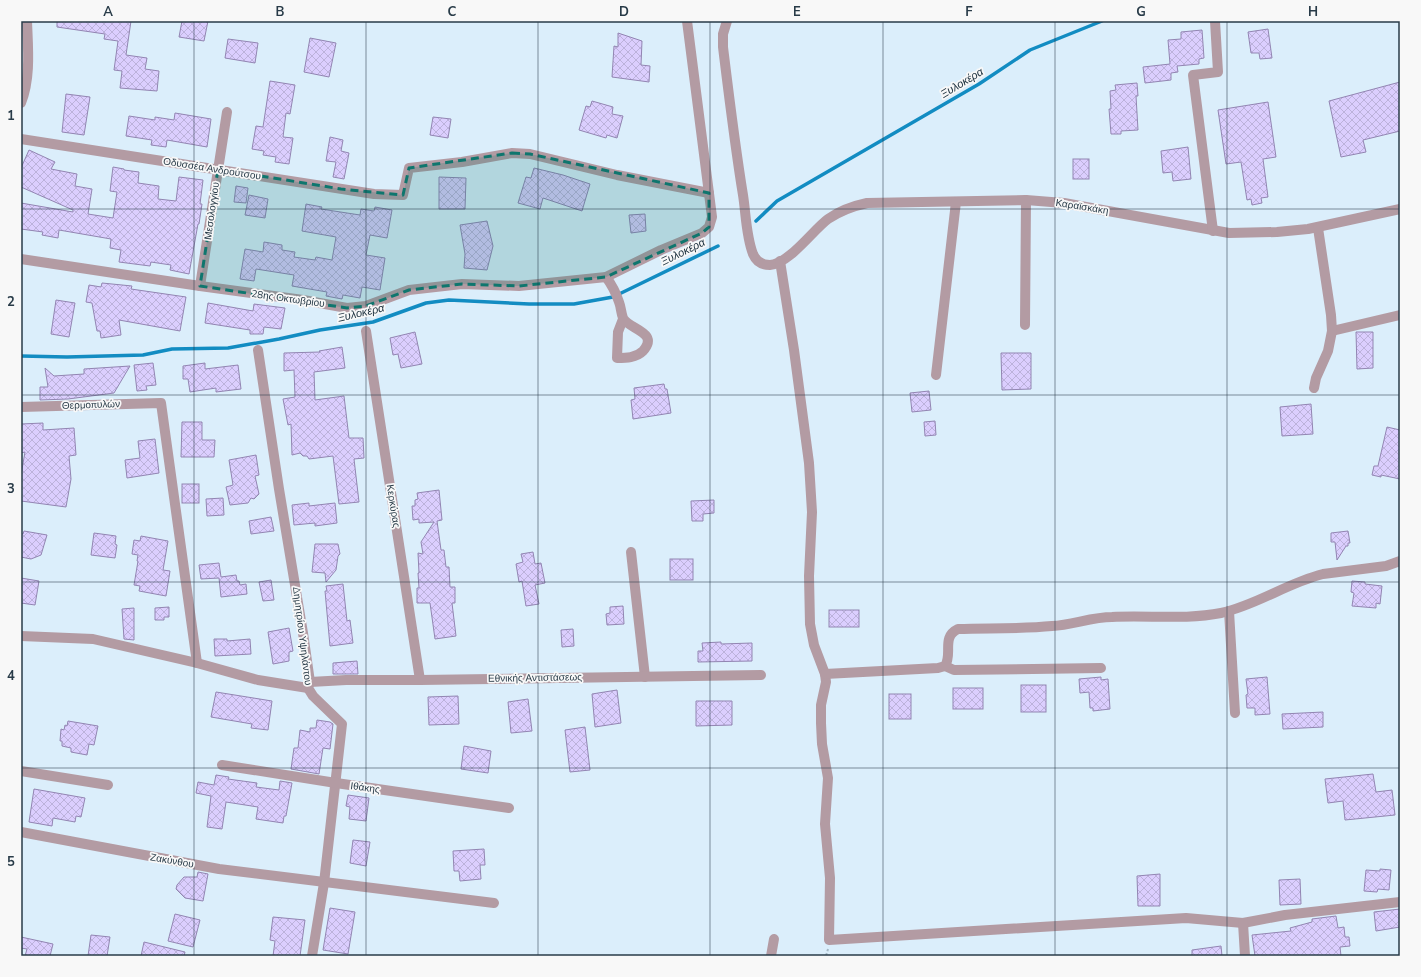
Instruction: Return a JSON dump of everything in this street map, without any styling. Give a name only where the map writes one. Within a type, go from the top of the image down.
[{"type":"street","points":[[21,104],[26,91],[28,66],[27,21]]},
{"type":"street","points":[[687,21],[709,193]]},
{"type":"street","points":[[727,21],[723,34],[723,47],[749,243],[754,256],[760,263],[770,265],[780,261],[809,463],[812,512],[809,576],[810,624],[814,645],[825,674],[826,682],[821,723],[822,744],[828,778],[825,824],[830,878],[829,940],[1186,918],[1243,923],[1285,915],[1400,902]]},
{"type":"street","points":[[1213,231],[1193,75],[1218,72],[1215,21]]},
{"type":"street","name":"Μεσολογγίου","points":[[200,286],[227,112]]},
{"type":"street","name":"Οδυσσέα Ανδρούτσου","points":[[21,139],[374,194],[403,195],[409,168],[462,162],[512,153],[530,154],[618,175],[709,193]]},
{"type":"street","name":"28ης Οκτωβρίου","points":[[21,259],[303,300],[347,308],[366,306],[409,290],[462,284],[519,286],[606,277],[660,250],[702,233],[710,226],[712,217],[709,193]]},
{"type":"street","points":[[1025,325],[1026,200]]},
{"type":"street","name":"Καραϊσκάκη","points":[[780,261],[802,245],[827,220],[839,211],[852,206],[867,203],[1026,200],[1079,205],[1229,233],[1277,232],[1318,228],[1400,209]]},
{"type":"street","points":[[936,375],[956,202]]},
{"type":"street","points":[[1314,388],[1316,378],[1328,351],[1332,331],[1318,228]]},
{"type":"street","points":[[606,277],[619,302],[623,319]]},
{"type":"street","points":[[1332,331],[1400,315]]},
{"type":"street","name":"Κερκύρας","points":[[366,331],[420,680]]},
{"type":"street","name":"Δημητρίου Υψηλάντου","points":[[258,350],[303,633],[309,685],[313,696],[342,724],[324,883],[312,956]]},
{"type":"street","name":"Θερμοπυλών","points":[[21,407],[160,403],[197,663]]},
{"type":"street","points":[[631,552],[645,676]]},
{"type":"street","points":[[825,674],[938,668],[944,666],[948,660],[950,635],[958,629],[1052,626],[1105,617],[1189,616],[1229,611],[1249,604],[1300,581],[1322,574],[1386,566],[1400,561]]},
{"type":"street","points":[[1229,611],[1235,713]]},
{"type":"street","name":"Εθνικής Αντιστάσεως","points":[[21,636],[93,639],[197,663],[258,680],[309,685],[346,680],[761,675]]},
{"type":"street","points":[[944,666],[954,670],[967,671],[1101,668]]},
{"type":"street","name":"Ιθάκης","points":[[222,765],[509,808]]},
{"type":"street","points":[[21,770],[108,785]]},
{"type":"street","name":"Ζακύνθου","points":[[21,832],[204,866],[324,883],[494,903]]},
{"type":"street","points":[[1243,923],[1245,956]]},
{"type":"street","points":[[771,956],[774,939]]},
{"type":"highlighted area","points":[[512,153],[530,154],[709,193],[709,227],[702,233],[606,277],[519,286],[462,284],[409,290],[366,306],[347,308],[200,286],[218,169],[341,189],[403,195],[409,168]]},
{"type":"building","points":[[57,21],[131,21],[126,55],[147,58],[145,69],[159,71],[157,91],[120,88],[122,71],[114,70],[118,41],[104,39],[105,34],[57,27]]},
{"type":"building","points":[[182,21],[208,21],[204,41],[179,37]]},
{"type":"building","points":[[1268,29],[1272,58],[1260,59],[1259,53],[1251,53],[1248,32]]},
{"type":"building","points":[[1202,30],[1204,58],[1199,59],[1199,64],[1177,66],[1178,72],[1171,73],[1171,80],[1145,83],[1143,67],[1170,64],[1168,40],[1181,39],[1181,32]]},
{"type":"building","points":[[618,33],[642,41],[641,65],[650,66],[649,82],[612,77],[614,46],[618,47]]},
{"type":"building","points":[[310,38],[336,43],[329,77],[304,72]]},
{"type":"building","points":[[228,39],[258,43],[255,63],[225,58]]},
{"type":"building","points":[[270,81],[295,85],[290,114],[286,113],[283,137],[293,138],[289,164],[275,162],[276,157],[263,155],[264,151],[252,149],[256,126],[263,127]]},
{"type":"building","points":[[1400,82],[1400,131],[1363,140],[1366,152],[1341,157],[1329,101]]},
{"type":"building","points":[[1137,83],[1138,96],[1136,96],[1138,130],[1121,131],[1121,134],[1111,134],[1109,109],[1111,109],[1110,91],[1116,90],[1115,85]]},
{"type":"building","points":[[66,94],[90,97],[84,135],[62,132]]},
{"type":"building","points":[[592,101],[613,107],[612,114],[623,116],[617,138],[607,135],[606,138],[579,130],[586,106],[590,107]]},
{"type":"building","points":[[1268,102],[1276,157],[1263,159],[1268,197],[1261,198],[1262,203],[1252,205],[1251,199],[1247,200],[1241,162],[1226,164],[1218,110]]},
{"type":"building","points":[[175,113],[211,119],[207,147],[167,140],[166,147],[151,145],[152,140],[126,136],[129,116],[155,120],[155,117],[174,120]]},
{"type":"building","points":[[433,117],[451,119],[448,138],[430,135]]},
{"type":"building","points":[[330,137],[343,140],[341,151],[349,153],[344,179],[333,177],[336,162],[326,161]]},
{"type":"building","points":[[1188,147],[1191,179],[1173,181],[1172,172],[1163,173],[1161,151]]},
{"type":"building","points":[[29,150],[55,162],[51,169],[77,174],[75,186],[92,189],[88,214],[113,218],[117,192],[110,191],[113,167],[139,172],[138,183],[159,186],[158,199],[176,201],[179,177],[203,180],[200,204],[202,204],[189,274],[170,270],[171,265],[151,262],[150,266],[119,262],[121,250],[110,248],[111,239],[59,230],[58,238],[42,235],[43,232],[21,229],[21,203],[73,212],[73,210],[21,187],[21,168]]},
{"type":"building","points":[[1073,159],[1089,159],[1089,179],[1073,179]]},
{"type":"building","points":[[534,168],[563,175],[590,184],[582,211],[543,198],[540,209],[518,203],[526,177],[531,178]]},
{"type":"building","points":[[439,177],[466,178],[465,209],[439,209]]},
{"type":"building","points":[[236,186],[248,188],[246,203],[234,202]]},
{"type":"building","points":[[249,195],[268,199],[265,218],[245,215]]},
{"type":"building","points":[[306,204],[322,207],[321,209],[360,215],[361,209],[374,211],[375,207],[392,210],[387,238],[370,235],[366,255],[385,258],[380,290],[362,287],[360,298],[343,295],[342,299],[326,296],[327,292],[292,286],[294,275],[256,269],[254,281],[240,279],[245,249],[263,252],[264,242],[282,245],[282,250],[295,252],[294,257],[315,260],[316,257],[332,260],[336,237],[302,231]]},
{"type":"building","points":[[645,214],[646,231],[631,233],[629,215]]},
{"type":"building","points":[[487,221],[493,246],[487,270],[464,268],[465,254],[460,225]]},
{"type":"building","points":[[102,283],[132,286],[131,289],[186,297],[180,331],[119,320],[121,335],[101,338],[100,331],[97,331],[92,303],[86,302],[89,285],[101,287]]},
{"type":"building","points":[[56,300],[75,303],[69,337],[51,334]]},
{"type":"building","points":[[208,303],[253,311],[254,304],[285,308],[281,329],[264,327],[263,334],[250,334],[250,330],[205,323]]},
{"type":"building","points":[[415,332],[422,364],[401,368],[398,354],[393,355],[390,338]]},
{"type":"building","points":[[1356,332],[1373,332],[1373,368],[1357,369]]},
{"type":"building","points":[[342,347],[345,368],[314,372],[315,400],[344,396],[349,438],[363,438],[364,458],[354,459],[359,502],[339,504],[333,456],[309,459],[307,456],[303,456],[300,453],[292,455],[291,424],[288,425],[283,399],[295,397],[294,370],[284,371],[284,353],[320,352],[319,351]]},
{"type":"building","points":[[1001,353],[1031,353],[1031,389],[1002,390]]},
{"type":"building","points":[[153,363],[156,385],[146,386],[147,390],[137,391],[134,365]]},
{"type":"building","points":[[205,363],[205,369],[238,365],[241,389],[216,392],[216,388],[190,392],[188,379],[183,379],[183,366]]},
{"type":"building","points":[[130,366],[114,393],[68,399],[40,400],[40,387],[48,387],[45,368],[54,376],[84,374],[84,369]]},
{"type":"building","points":[[664,384],[665,389],[667,389],[671,413],[633,419],[631,400],[635,399],[634,388]]},
{"type":"building","points":[[929,391],[931,410],[912,412],[910,393]]},
{"type":"building","points":[[1311,404],[1313,434],[1282,436],[1280,407]]},
{"type":"building","points":[[935,421],[936,435],[925,436],[924,422]]},
{"type":"building","points":[[182,422],[202,422],[202,440],[215,440],[214,457],[181,457]]},
{"type":"building","points":[[43,423],[43,430],[74,428],[76,455],[69,456],[71,479],[66,507],[21,501],[21,475],[25,452],[21,453],[21,424]]},
{"type":"building","points":[[1387,427],[1400,430],[1400,479],[1381,475],[1381,477],[1372,475],[1374,466],[1378,466]]},
{"type":"building","points":[[155,439],[159,473],[127,478],[125,460],[140,458],[138,441]]},
{"type":"building","points":[[256,455],[259,475],[255,476],[259,494],[254,499],[251,498],[248,503],[230,505],[226,487],[233,485],[229,460]]},
{"type":"building","points":[[182,484],[199,484],[199,503],[182,503]]},
{"type":"building","points":[[439,490],[442,520],[437,521],[441,550],[444,550],[446,567],[449,567],[450,587],[455,587],[455,603],[452,603],[456,636],[435,639],[430,603],[417,603],[417,588],[419,588],[418,553],[423,554],[421,542],[434,522],[419,523],[419,519],[413,520],[412,506],[415,506],[415,500],[418,499],[417,493]]},
{"type":"building","points":[[223,498],[224,515],[207,516],[206,499]]},
{"type":"building","points":[[714,500],[714,513],[703,514],[703,521],[692,521],[691,501]]},
{"type":"building","points":[[309,503],[309,506],[335,503],[337,523],[315,526],[315,523],[294,525],[292,505]]},
{"type":"building","points":[[271,517],[274,531],[251,534],[249,521]]},
{"type":"building","points":[[24,531],[47,535],[41,555],[31,559],[21,557],[21,533],[23,534]]},
{"type":"building","points":[[1348,531],[1350,543],[1348,543],[1348,546],[1346,546],[1337,560],[1335,542],[1331,542],[1331,533]]},
{"type":"building","points":[[94,533],[116,536],[115,544],[117,545],[115,558],[91,555]]},
{"type":"building","points":[[141,536],[168,541],[163,570],[170,571],[166,596],[139,591],[140,586],[134,585],[138,555],[132,554],[134,540],[140,541]]},
{"type":"building","points":[[315,544],[338,544],[340,554],[338,556],[336,570],[326,582],[325,573],[312,572]]},
{"type":"building","points":[[533,552],[535,564],[541,563],[545,583],[535,585],[539,604],[526,606],[522,581],[519,582],[516,564],[523,562],[521,554]]},
{"type":"building","points":[[670,559],[693,559],[693,580],[670,580]]},
{"type":"building","points":[[219,563],[221,577],[236,575],[237,581],[239,581],[240,585],[246,584],[247,594],[221,597],[219,578],[201,579],[199,565]]},
{"type":"building","points":[[21,578],[39,581],[35,605],[21,603]]},
{"type":"building","points":[[271,580],[274,600],[263,601],[259,582]]},
{"type":"building","points":[[1352,581],[1382,586],[1380,604],[1376,603],[1376,608],[1352,606],[1354,593],[1351,592]]},
{"type":"building","points":[[343,584],[347,621],[350,620],[353,643],[330,646],[325,591],[327,591],[326,586]]},
{"type":"building","points":[[623,606],[624,624],[607,625],[606,614],[610,613],[610,607]]},
{"type":"building","points":[[169,607],[169,617],[164,617],[164,620],[155,620],[155,608]]},
{"type":"building","points":[[134,608],[134,640],[124,639],[122,609]]},
{"type":"building","points":[[829,610],[859,610],[859,627],[829,627]]},
{"type":"building","points":[[289,628],[293,651],[289,652],[289,661],[273,664],[268,632]]},
{"type":"building","points":[[573,629],[574,646],[562,647],[561,630]]},
{"type":"building","points":[[214,639],[227,639],[227,641],[250,639],[251,654],[215,656]]},
{"type":"building","points":[[721,642],[721,644],[752,643],[752,661],[698,662],[698,651],[703,651],[702,643]]},
{"type":"building","points":[[357,661],[358,674],[333,674],[333,663]]},
{"type":"building","points":[[1101,677],[1101,680],[1108,679],[1110,709],[1093,711],[1093,708],[1090,708],[1089,692],[1080,693],[1079,679]]},
{"type":"building","points":[[1267,677],[1270,714],[1255,715],[1255,708],[1247,708],[1246,695],[1248,694],[1246,679]]},
{"type":"building","points":[[1021,685],[1046,685],[1046,712],[1021,712]]},
{"type":"building","points":[[953,688],[983,688],[983,709],[953,709]]},
{"type":"building","points":[[617,690],[621,723],[595,727],[592,694]]},
{"type":"building","points":[[216,692],[272,701],[268,730],[251,728],[252,724],[211,717]]},
{"type":"building","points":[[889,694],[911,694],[911,719],[889,719]]},
{"type":"building","points":[[458,696],[459,724],[429,725],[428,697]]},
{"type":"building","points":[[528,699],[532,731],[511,733],[508,702]]},
{"type":"building","points":[[696,701],[732,701],[732,725],[696,726]]},
{"type":"building","points":[[1323,712],[1323,727],[1283,729],[1282,714]]},
{"type":"building","points":[[317,720],[330,722],[333,724],[330,749],[323,748],[319,774],[291,769],[294,748],[298,748],[300,730],[310,732],[310,728],[316,728]]},
{"type":"building","points":[[68,721],[98,726],[94,745],[89,744],[87,755],[71,752],[71,748],[62,746],[62,741],[60,741],[61,729],[64,730]]},
{"type":"building","points":[[585,727],[590,770],[570,772],[565,730]]},
{"type":"building","points":[[464,746],[491,751],[488,773],[461,769]]},
{"type":"building","points":[[1373,774],[1376,792],[1392,790],[1395,815],[1345,820],[1343,801],[1328,803],[1325,779]]},
{"type":"building","points":[[216,775],[229,777],[228,779],[257,783],[256,787],[279,790],[280,781],[292,783],[286,816],[284,816],[283,823],[256,819],[258,807],[226,802],[222,829],[207,827],[211,796],[196,793],[198,782],[214,785]]},
{"type":"building","points":[[34,789],[85,798],[81,817],[76,816],[75,822],[53,818],[52,826],[29,822]]},
{"type":"building","points":[[348,795],[369,798],[366,821],[349,819],[350,807],[346,806]]},
{"type":"building","points":[[353,840],[370,842],[366,866],[350,863]]},
{"type":"building","points":[[484,849],[485,865],[480,865],[481,879],[460,881],[459,871],[454,871],[453,851]]},
{"type":"building","points":[[1380,869],[1391,870],[1389,890],[1378,889],[1377,892],[1364,891],[1366,870],[1380,871]]},
{"type":"building","points":[[198,872],[208,874],[203,901],[185,898],[176,889],[177,885],[184,877],[197,877]]},
{"type":"building","points":[[1160,874],[1160,906],[1138,906],[1137,876]]},
{"type":"building","points":[[1300,879],[1301,904],[1280,905],[1279,880]]},
{"type":"building","points":[[330,908],[355,912],[348,954],[323,950]]},
{"type":"building","points":[[1400,909],[1400,927],[1376,931],[1374,912]]},
{"type":"building","points":[[175,914],[200,920],[193,947],[168,941]]},
{"type":"building","points":[[1336,916],[1338,928],[1344,927],[1345,937],[1349,937],[1350,946],[1340,947],[1341,956],[1255,956],[1252,935],[1291,931],[1290,928],[1312,922],[1312,919]]},
{"type":"building","points":[[273,917],[305,920],[300,956],[273,956],[275,941],[270,940]]},
{"type":"building","points":[[91,935],[110,937],[107,956],[88,956]]},
{"type":"building","points":[[21,937],[53,944],[50,956],[25,956],[27,949],[21,948]]},
{"type":"building","points":[[144,942],[185,952],[184,956],[141,956]]},
{"type":"building","points":[[1221,946],[1222,956],[1192,956],[1192,950]]},
{"type":"waterway","name":"Ξυλοκέρα","points":[[756,221],[777,201],[979,84],[1030,50],[1102,21]]},
{"type":"waterway","name":"Ξυλοκέρα","points":[[21,356],[67,357],[143,355],[172,349],[228,348],[320,330],[373,322],[426,303],[449,300],[529,304],[574,304],[613,297],[718,246]]}]
